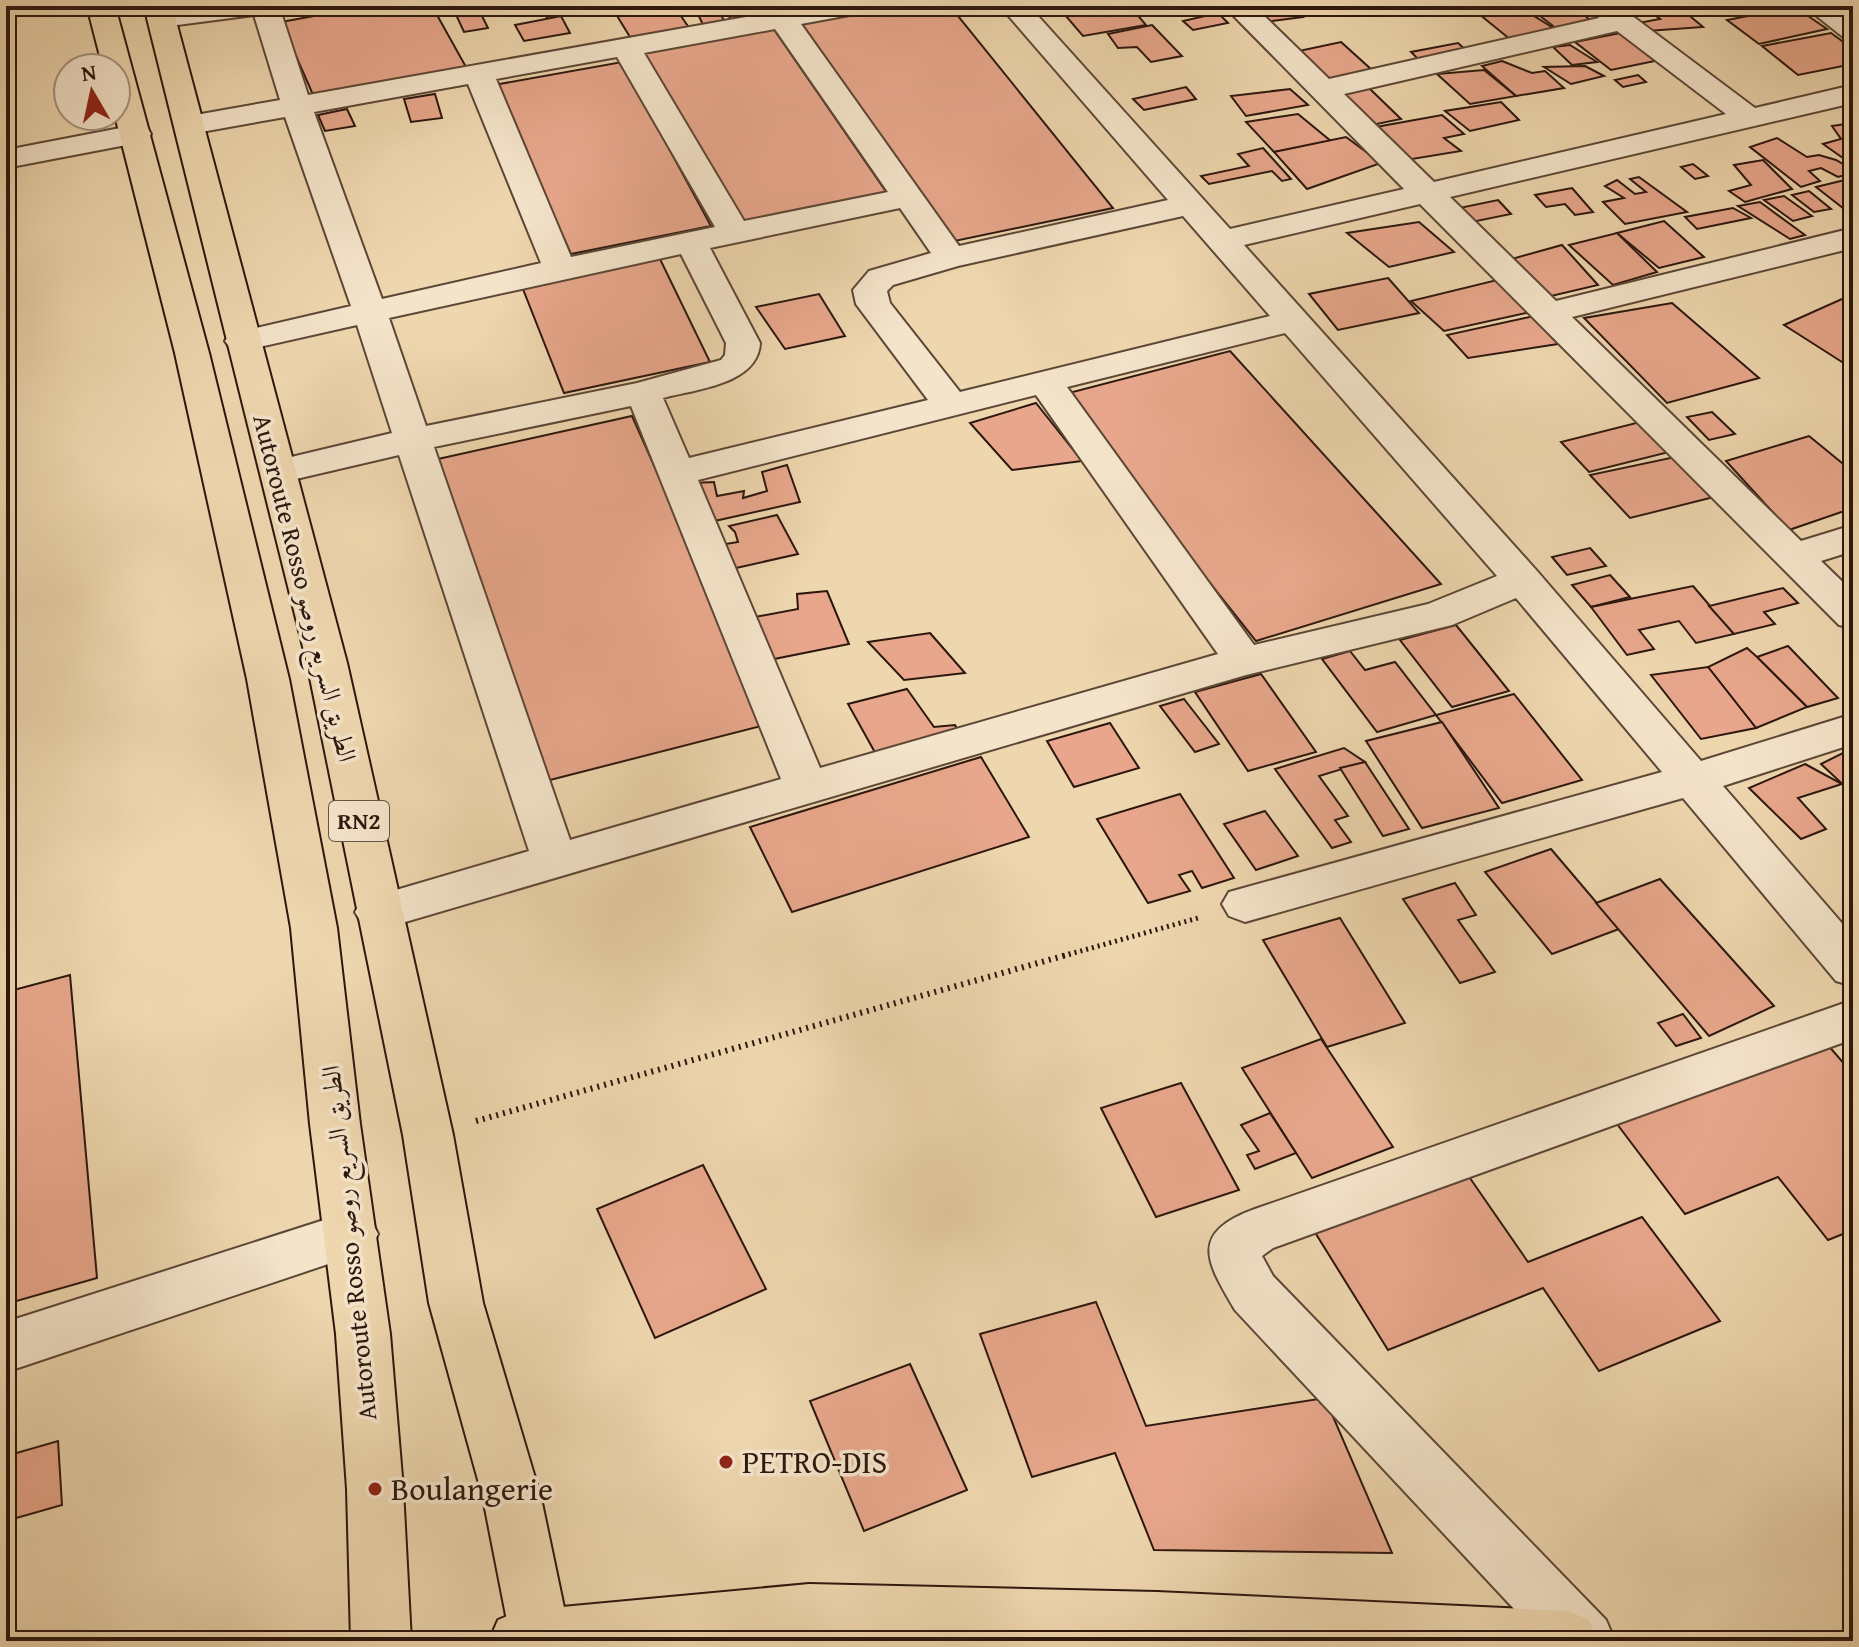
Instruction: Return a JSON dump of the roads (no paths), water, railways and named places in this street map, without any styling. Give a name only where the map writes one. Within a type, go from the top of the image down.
[{"type":"main road","name":"Autoroute Rosso الطريق السريع روصو","points":[[101,6],[192,353],[268,679],[314,928],[335,1124],[352,1234],[375,1489],[381,1641]]},
{"type":"main road","name":"Autoroute Rosso الطريق السريع روصو","points":[[160,12],[327,663],[428,1135],[456,1303],[512,1498],[534,1640]]},
{"type":"main road","points":[[534,1640],[809,1614],[1157,1622],[1568,1641]]},
{"type":"street","points":[[160,12],[263,6],[555,862]]},
{"type":"street","points":[[190,125],[856,6]]},
{"type":"street","points":[[1014,6],[1523,580],[1853,968]]},
{"type":"street","points":[[1238,6],[1853,615]]},
{"type":"street","points":[[1818,6],[1853,31]]},
{"type":"street","points":[[1322,90],[1610,14],[1750,118]]},
{"type":"street","points":[[783,20],[951,258]]},
{"type":"street","points":[[626,47],[735,233]]},
{"type":"street","points":[[479,75],[560,269]]},
{"type":"street","points":[[1221,241],[1750,118],[1846,102]]},
{"type":"street","points":[[6,159],[136,134]]},
{"type":"street","points":[[242,341],[560,269],[908,197]]},
{"type":"street","points":[[951,405],[873,304],[870,290],[881,278],[951,258],[1189,205]]},
{"type":"street","points":[[1548,313],[1853,238]]},
{"type":"street","points":[[279,471],[643,393],[733,367],[742,358],[743,343],[691,242]]},
{"type":"street","points":[[677,473],[1292,321]]},
{"type":"street","points":[[1045,382],[1244,661]]},
{"type":"street","points":[[643,393],[807,789]]},
{"type":"street","points":[[1793,556],[1853,538]]},
{"type":"street","points":[[378,912],[1244,661],[1438,615],[1523,580]]},
{"type":"street","points":[[1245,904],[1693,779],[1853,729]]},
{"type":"street","points":[[1585,1641],[1254,1293],[1237,1265],[1235,1246],[1255,1232],[1853,1019]]},
{"type":"street","points":[[6,1347],[352,1234]]},
{"type":"place","name":"PETRO-DIS","points":[[726,1462]]},
{"type":"place","name":"Boulangerie","points":[[375,1489]]}]
